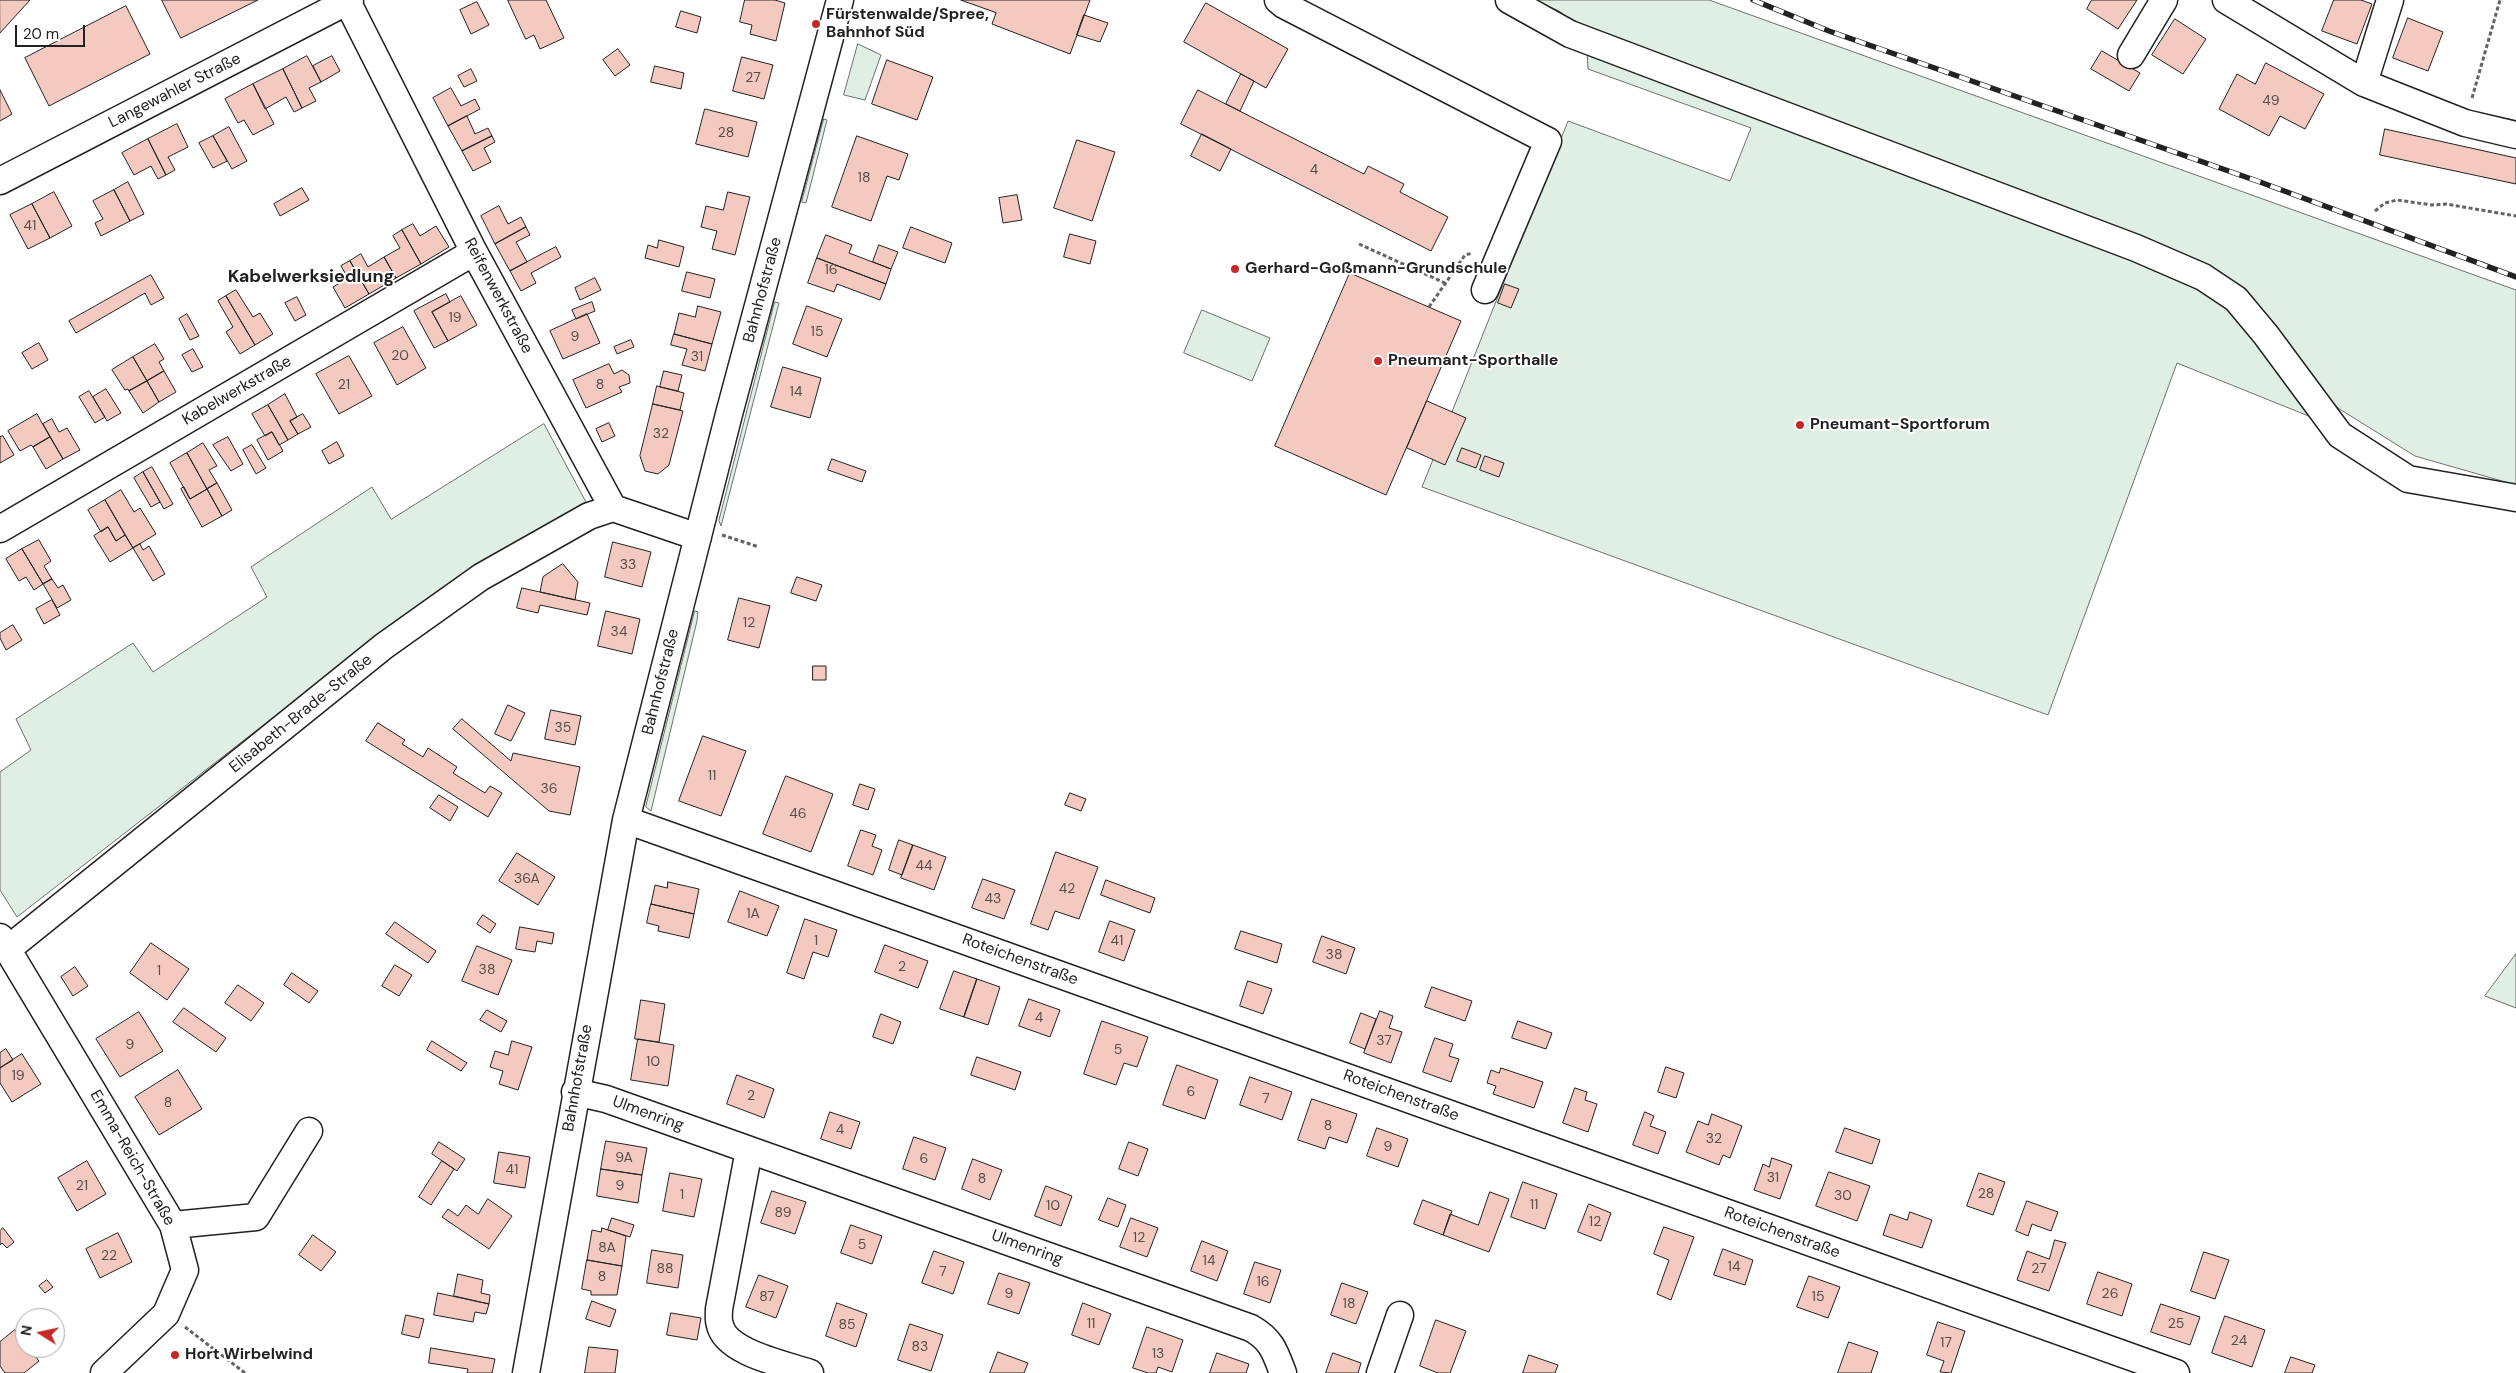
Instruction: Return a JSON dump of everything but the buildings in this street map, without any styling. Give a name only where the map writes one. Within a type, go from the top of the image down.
[{"type":"street","name":"Bahnhofstraße","points":[[526,1373],[575,1092],[626,820],[698,537],[840,0]]},
{"type":"street","points":[[1278,0],[1284,5],[1548,141],[1485,290]]},
{"type":"street","points":[[1509,0],[1570,34],[2118,242],[2203,277],[2236,299],[2266,335],[2340,435],[2408,479],[2516,498]]},
{"type":"street","points":[[2131,55],[2164,0]]},
{"type":"street","points":[[2226,0],[2320,59],[2364,83],[2464,123],[2516,135]]},
{"type":"street","points":[[2364,83],[2390,0]]},
{"type":"street","name":"Langewahler Straße","points":[[0,181],[348,1]]},
{"type":"street","name":"Reifenwerkstraße","points":[[348,1],[474,252],[613,508]]},
{"type":"street","name":"Kabelwerkstraße","points":[[0,530],[474,252]]},
{"type":"street","points":[[613,508],[698,537]]},
{"type":"street","name":"Elisabeth-Brade-Straße","points":[[4,943],[384,646],[482,577],[589,516],[613,508]]},
{"type":"street","name":"Roteichenstraße","points":[[626,820],[2176,1373]]},
{"type":"street","name":"Emma-Reich-Straße","points":[[4,943],[173,1225],[185,1270],[166,1314],[104,1373]]},
{"type":"street","name":"Ulmenring","points":[[575,1092],[606,1099],[1251,1328],[1265,1336],[1275,1350],[1283,1373]]},
{"type":"street","points":[[173,1225],[256,1216],[309,1130]]},
{"type":"street","points":[[749,1150],[719,1309],[720,1326],[727,1338],[738,1348],[810,1373]]},
{"type":"street","points":[[1380,1373],[1400,1315]]},
{"type":"path","points":[[2464,123],[2500,0]]},
{"type":"path","points":[[2375,211],[2385,203],[2397,200],[2432,206],[2446,204],[2516,216]]},
{"type":"path","points":[[1429,307],[1466,255],[1506,241]]},
{"type":"path","points":[[1359,244],[1445,283]]},
{"type":"path","points":[[698,537],[711,533],[759,547]]},
{"type":"path","points":[[166,1314],[245,1373]]},
{"type":"green space","name":"Pneumant-Sportforum","points":[[1534,0],[1709,0],[2516,290],[2516,485],[2415,456],[2317,395],[2316,419],[2177,363],[2048,715],[1422,487],[1568,121],[1730,181],[1751,128],[1588,69],[1586,31],[1559,11]]},
{"type":"green space","points":[[858,44],[881,55],[865,100],[844,95]]},
{"type":"green space","points":[[824,119],[827,120],[806,203],[802,202]]},
{"type":"green space","points":[[775,302],[779,303],[721,526],[719,521]]},
{"type":"green space","points":[[1202,310],[1270,338],[1252,381],[1184,353]]},
{"type":"green space","points":[[544,424],[586,502],[471,569],[388,628],[17,917],[0,890],[0,772],[31,750],[16,719],[133,643],[153,672],[267,597],[251,567],[372,487],[391,519]]},
{"type":"green space","points":[[695,611],[698,612],[697,621],[651,811],[646,807]]},
{"type":"green space","points":[[2516,954],[2516,1008],[2485,996]]},
{"type":"railway","points":[[1753,0],[1829,31],[2260,182],[2516,277]]},
{"type":"place","name":"Fürstenwalde/Spree, Bahnhof Süd","points":[[816,24]]},
{"type":"place","name":"Gerhard-Goßmann-Grundschule","points":[[1235,269]]},
{"type":"place","name":"Pneumant-Sporthalle","points":[[1378,361]]},
{"type":"place","name":"Pneumant-Sportforum","points":[[1800,425]]},
{"type":"place","name":"Hort Wirbelwind","points":[[175,1355]]},
{"type":"district","name":"Kabelwerksiedlung","points":[[311,277]]}]
